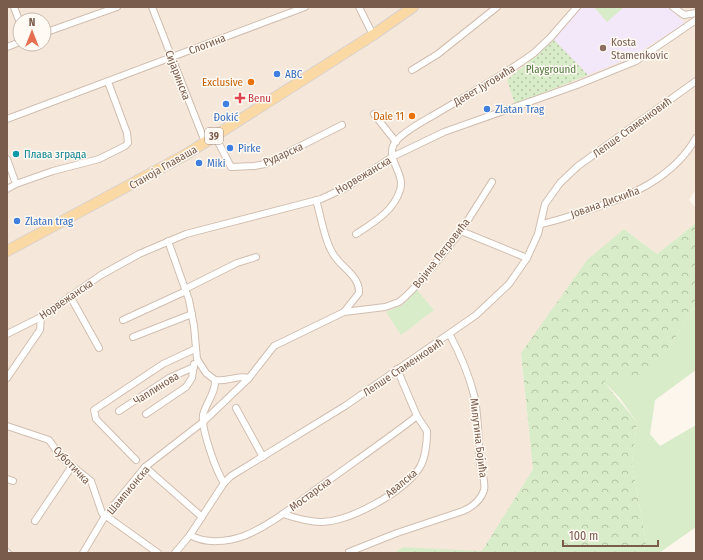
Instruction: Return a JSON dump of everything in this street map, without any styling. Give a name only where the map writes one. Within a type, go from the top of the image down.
[{"type":"main road","name":"Станоја Главаша","points":[[7,251],[158,170],[216,136],[373,35],[413,7]]},
{"type":"street","points":[[52,30],[116,7]]},
{"type":"street","name":"Сијаринска","points":[[152,7],[205,142]]},
{"type":"street","name":"Слогина","points":[[7,119],[305,7]]},
{"type":"street","points":[[359,7],[373,35]]},
{"type":"street","points":[[412,70],[438,54],[498,7]]},
{"type":"street","name":"Девет Југовића","points":[[396,142],[417,125],[534,53],[577,7]]},
{"type":"street","points":[[673,7],[684,15],[696,13]]},
{"type":"street","name":"Норвежанска","points":[[7,334],[41,317],[70,296],[114,268],[168,241],[186,234],[316,200],[347,187],[392,157],[444,132],[577,85],[619,68],[654,49],[696,20]]},
{"type":"street","name":"Лепше Стаменковић","points":[[175,553],[190,535],[224,483],[231,476],[345,406],[397,369],[450,335],[495,298],[509,284],[527,258],[536,241],[548,197],[566,176],[696,81]]},
{"type":"street","points":[[7,189],[16,184],[53,171],[99,159],[128,143],[127,133],[108,82]]},
{"type":"street","points":[[356,234],[378,219],[397,199],[401,189],[402,179],[392,157],[392,149],[396,142],[374,114]]},
{"type":"street","name":"Рударска","points":[[216,136],[231,167],[254,166],[265,164],[342,125]]},
{"type":"street","name":"Јована Дискића","points":[[541,224],[614,201],[646,187],[666,173],[681,158],[696,138]]},
{"type":"street","points":[[7,159],[16,184]]},
{"type":"street","name":"Војина Петровића","points":[[203,422],[248,378],[274,346],[344,312],[385,307],[399,302],[422,280],[461,231],[492,182]]},
{"type":"street","points":[[316,200],[331,250],[336,259],[349,271],[358,287],[359,293],[344,312]]},
{"type":"street","points":[[461,231],[527,258]]},
{"type":"street","points":[[168,241],[186,290],[192,314],[197,359],[206,373],[215,380],[225,380],[238,376],[248,378]]},
{"type":"street","points":[[123,320],[186,290],[237,263],[256,257]]},
{"type":"street","points":[[70,296],[99,348]]},
{"type":"street","points":[[133,337],[192,314]]},
{"type":"street","points":[[7,378],[40,330],[41,317]]},
{"type":"street","name":"Милутина Бојића","points":[[349,552],[397,532],[471,508],[483,493],[485,484],[481,467],[474,395],[461,357],[450,335]]},
{"type":"street","points":[[136,460],[96,419],[94,410],[163,364],[195,349]]},
{"type":"street","points":[[146,414],[186,387],[192,378],[197,359]]},
{"type":"street","name":"Чаплинова","points":[[119,411],[169,378],[194,367]]},
{"type":"street","name":"Авалска","points":[[283,514],[324,522],[363,512],[413,475],[421,464],[426,431],[417,416],[397,369]]},
{"type":"street","points":[[215,380],[214,388],[207,403],[203,422],[215,465],[224,483]]},
{"type":"street","points":[[236,408],[263,457]]},
{"type":"street","name":"Мостарска","points":[[190,535],[202,540],[223,540],[245,535],[283,514],[417,416]]},
{"type":"street","name":"Шампионска","points":[[83,553],[105,516],[145,467],[203,422]]},
{"type":"street","name":"Суботичка","points":[[7,426],[48,440],[61,457],[90,481],[99,508],[105,516],[158,553]]},
{"type":"street","points":[[35,520],[72,466]]},
{"type":"street","points":[[145,467],[202,516]]},
{"type":"shaded area","points":[[7,7],[696,7],[696,189],[689,200],[696,208],[696,223],[657,254],[624,229],[521,353],[533,469],[482,552],[403,547],[394,553],[7,553],[7,185],[13,182],[7,168]]},
{"type":"shaded area","name":"Kosta Stamenkovic","points":[[580,7],[668,7],[685,23],[632,57],[588,75],[554,40]]},
{"type":"green space","points":[[594,7],[624,7],[607,22]]},
{"type":"green space","name":"Playground","points":[[554,40],[588,75],[515,104],[507,80]]},
{"type":"green space","points":[[696,223],[696,306],[690,312],[671,345],[640,380],[622,373],[604,382],[637,422],[632,463],[646,543],[643,553],[394,553],[403,547],[482,551],[533,469],[521,353],[587,260],[624,229],[657,254]]},
{"type":"green space","points":[[417,290],[434,310],[401,335],[386,312],[402,305]]},
{"type":"green space","points":[[696,306],[696,370],[655,400],[650,434],[660,446],[696,425],[696,527],[659,553],[643,553],[646,543],[632,463],[637,422],[619,397],[604,382],[671,345],[690,312]]},
{"type":"place","name":"Kosta Stamenkovic","points":[[603,48]]},
{"type":"place","name":"ABC","points":[[277,74]]},
{"type":"place","name":"Exclusive","points":[[251,82]]},
{"type":"place","name":"Benu","points":[[240,98]]},
{"type":"place","name":"Đokić","points":[[226,104]]},
{"type":"place","name":"Zlatan Trag","points":[[487,109]]},
{"type":"place","name":"Dale 11","points":[[412,116]]},
{"type":"place","name":"Pirke","points":[[230,148]]},
{"type":"place","name":"Плава зграда","points":[[16,154]]},
{"type":"place","name":"Miki","points":[[199,163]]},
{"type":"place","name":"Zlatan trag","points":[[17,221]]}]
